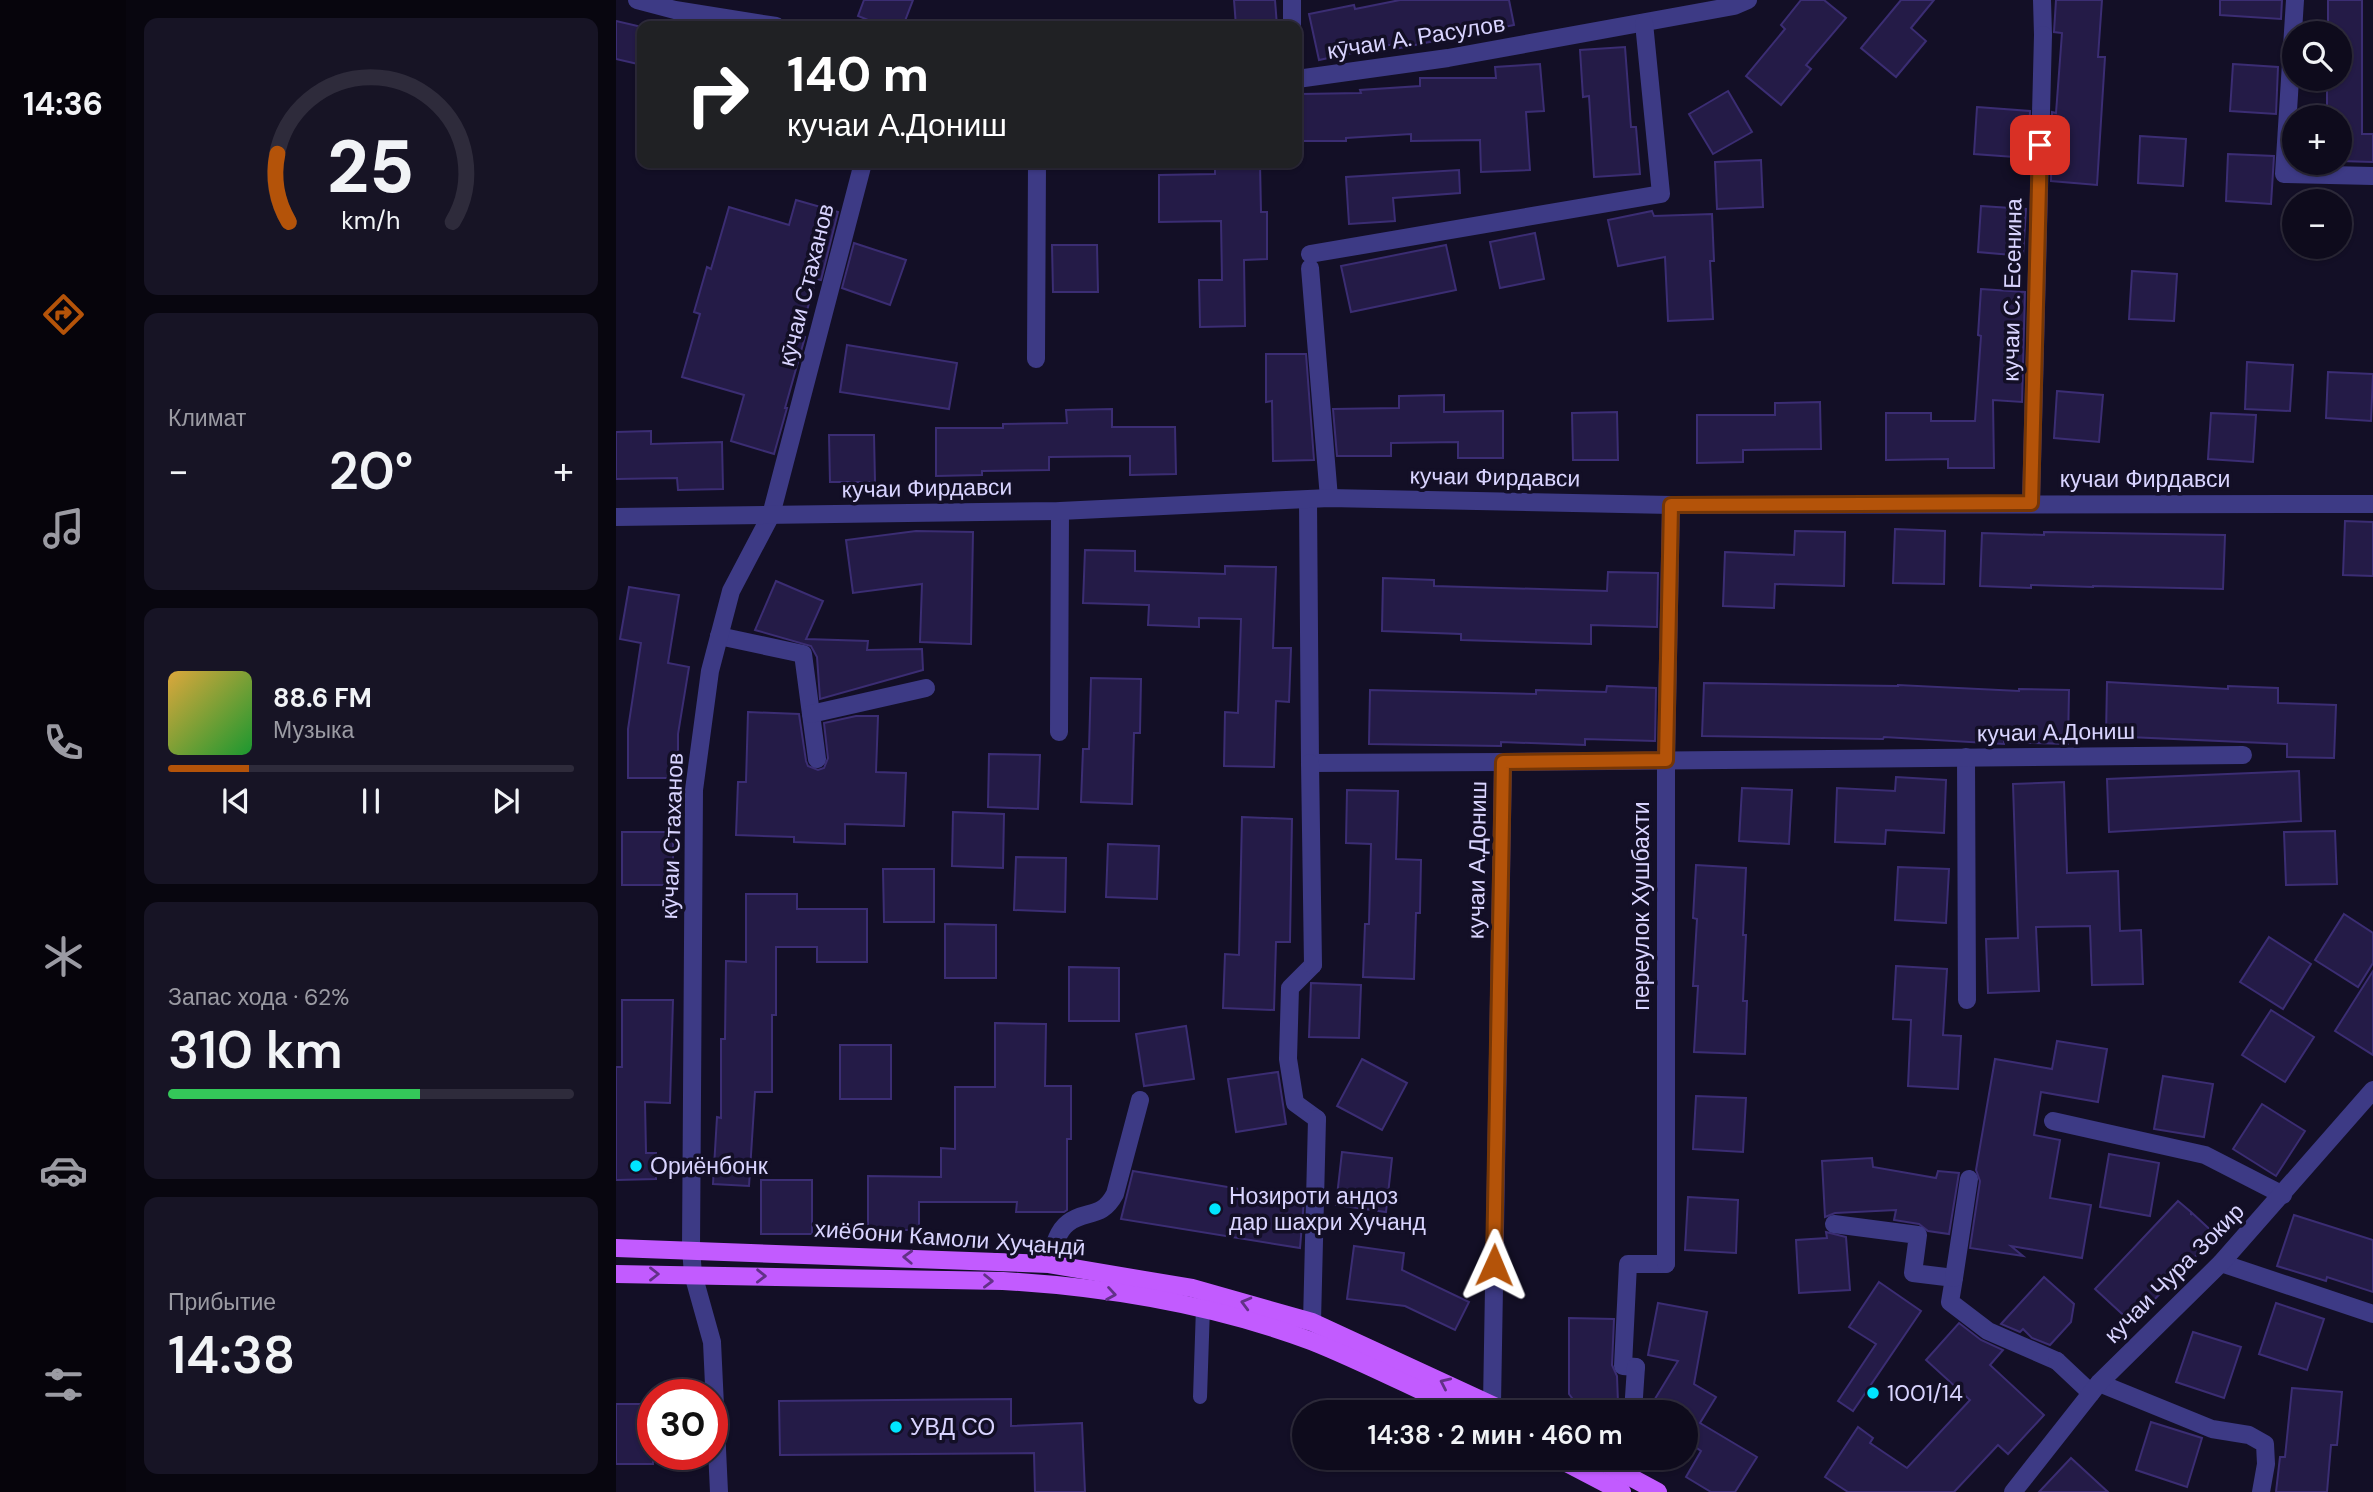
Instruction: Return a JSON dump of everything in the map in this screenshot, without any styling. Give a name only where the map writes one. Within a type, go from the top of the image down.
[{"type":"main road","name":"хиёбони Камоли Хуҷандӣ","points":[[616,1248],[1049,1264],[1192,1288],[1312,1322],[1483,1400]]},
{"type":"main road","name":"хиёбони Камоли Хуҷандӣ","points":[[616,1274],[1044,1283],[1203,1307],[1311,1342],[1439,1400]]},
{"type":"main road","points":[[1606,1470],[1627,1475],[1658,1492]]},
{"type":"street","points":[[637,0],[675,10],[744,21]]},
{"type":"street","points":[[1292,0],[1292,21]]},
{"type":"street","name":"кӯчаи А. Расулов","points":[[1302,78],[1448,58],[1734,6],[1748,0]]},
{"type":"street","name":"кучаи С. Есенина","points":[[2031,503],[2042,0]]},
{"type":"street","points":[[2295,0],[2284,174],[2373,176]]},
{"type":"street","points":[[1329,498],[1310,261],[1661,194],[1644,23]]},
{"type":"street","name":"кӯчаи Стаханов","points":[[719,1492],[712,1342],[693,1274],[691,1249],[694,790],[710,671],[719,636],[731,592],[771,515],[862,168]]},
{"type":"street","points":[[1036,359],[1037,168]]},
{"type":"street","name":"кучаи Фирдавси","points":[[616,517],[1060,511],[1329,498],[1671,505],[2373,504]]},
{"type":"street","points":[[1308,500],[1313,965],[1290,988],[1288,1059],[1295,1103],[1317,1119],[1312,1322]]},
{"type":"street","name":"переулок Хушбахти","points":[[1634,1400],[1636,1367],[1623,1366],[1628,1264],[1666,1264],[1666,760],[1671,505]]},
{"type":"street","points":[[1059,732],[1060,511]]},
{"type":"street","points":[[719,636],[803,654],[817,759]]},
{"type":"street","points":[[811,713],[926,688]]},
{"type":"street","name":"кучаи А.Дониш","points":[[1500,1400],[1503,762],[2242,755]]},
{"type":"street","points":[[1966,757],[1967,1000]]},
{"type":"street","points":[[1310,763],[1503,762]]},
{"type":"street","name":"кучаи Чура Зокир","points":[[2013,1492],[2095,1388],[2221,1263],[2373,1090]]},
{"type":"street","points":[[1049,1264],[1057,1239],[1068,1223],[1108,1208],[1115,1194],[1140,1100]]},
{"type":"street","points":[[2053,1121],[2205,1155],[2283,1195]]},
{"type":"street","points":[[1969,1179],[1950,1303],[1988,1331],[2057,1361],[2095,1388],[2212,1429],[2249,1435],[2265,1444],[2266,1464],[2261,1492]]},
{"type":"street","points":[[1834,1224],[1918,1235],[1913,1273],[1954,1278]]},
{"type":"street","points":[[2221,1263],[2373,1314]]},
{"type":"lane","points":[[1200,1397],[1203,1307]]},
{"type":"building","points":[[864,0],[913,0],[905,21],[870,21],[858,16]]},
{"type":"building","points":[[1234,0],[1275,0],[1277,21],[1236,21]]},
{"type":"building","points":[[1400,0],[1509,0],[1514,25],[1395,49],[1394,44],[1319,60],[1309,14]]},
{"type":"building","points":[[1801,0],[1824,0],[1846,18],[1806,65],[1811,69],[1781,105],[1746,76],[1785,29],[1781,25]]},
{"type":"building","points":[[1901,0],[1934,0],[1911,28],[1926,41],[1896,77],[1861,48]]},
{"type":"building","points":[[2056,0],[2102,0],[2098,57],[2105,57],[2097,185],[2051,181],[2052,112],[2056,113],[2062,33],[2054,32]]},
{"type":"building","points":[[2220,0],[2282,0],[2281,19],[2220,15]]},
{"type":"building","points":[[2328,0],[2362,0],[2362,134],[2373,134],[2373,162],[2352,161],[2352,105],[2327,105],[2327,91],[2352,91],[2352,21],[2328,21]]},
{"type":"building","points":[[616,21],[637,26],[637,64],[616,59]]},
{"type":"building","points":[[1625,47],[1631,127],[1636,127],[1640,174],[1594,177],[1589,96],[1583,97],[1580,50]]},
{"type":"building","points":[[1540,64],[1544,111],[1526,112],[1530,170],[1481,172],[1480,140],[1411,141],[1411,134],[1346,138],[1346,141],[1302,141],[1302,94],[1361,93],[1360,90],[1420,86],[1420,78],[1496,78],[1495,67]]},
{"type":"building","points":[[2233,64],[2278,67],[2276,114],[2230,111]]},
{"type":"building","points":[[1728,91],[1752,132],[1713,154],[1689,114]]},
{"type":"building","points":[[1977,107],[2030,111],[2028,158],[1974,154]]},
{"type":"building","points":[[2140,136],[2186,139],[2183,186],[2138,183]]},
{"type":"building","points":[[2228,154],[2274,156],[2271,204],[2226,201]]},
{"type":"building","points":[[1761,160],[1763,207],[1717,209],[1715,162]]},
{"type":"building","points":[[1215,168],[1260,168],[1261,212],[1267,212],[1267,259],[1244,260],[1245,326],[1200,327],[1199,280],[1222,280],[1221,221],[1159,222],[1159,175],[1215,174]]},
{"type":"building","points":[[1459,170],[1460,193],[1393,198],[1395,221],[1349,224],[1346,177]]},
{"type":"building","points":[[796,200],[838,212],[821,280],[816,279],[800,335],[805,337],[774,454],[731,441],[744,395],[682,377],[700,314],[694,312],[707,267],[711,269],[729,207],[789,225]]},
{"type":"building","points":[[1981,206],[2026,209],[2023,256],[1978,252]]},
{"type":"building","points":[[1652,211],[1654,216],[1712,214],[1714,261],[1710,261],[1713,319],[1668,321],[1665,257],[1618,266],[1608,220]]},
{"type":"building","points":[[1535,233],[1544,279],[1500,288],[1490,242]]},
{"type":"building","points":[[854,243],[906,260],[890,305],[842,288]]},
{"type":"building","points":[[1052,245],[1097,245],[1098,292],[1053,292]]},
{"type":"building","points":[[1446,245],[1456,290],[1351,312],[1341,266]]},
{"type":"building","points":[[2132,271],[2177,274],[2174,321],[2129,319]]},
{"type":"building","points":[[1981,289],[2025,292],[2022,402],[1993,400],[1994,468],[1948,468],[1948,459],[1886,460],[1886,413],[1931,413],[1931,421],[1975,421],[1981,336],[1978,335]]},
{"type":"building","points":[[847,345],[957,363],[949,409],[840,392]]},
{"type":"building","points":[[1266,354],[1306,354],[1314,460],[1273,461],[1272,401],[1266,402]]},
{"type":"building","points":[[2247,362],[2293,365],[2290,411],[2245,409]]},
{"type":"building","points":[[2328,372],[2373,374],[2371,421],[2326,418]]},
{"type":"building","points":[[2057,391],[2103,395],[2099,442],[2054,438]]},
{"type":"building","points":[[1444,395],[1444,412],[1503,411],[1503,458],[1458,458],[1458,442],[1391,443],[1391,456],[1337,456],[1333,409],[1399,408],[1399,396]]},
{"type":"building","points":[[1820,402],[1821,449],[1743,450],[1743,462],[1697,463],[1697,415],[1775,415],[1775,403]]},
{"type":"building","points":[[1112,409],[1112,427],[1175,427],[1176,474],[1130,475],[1130,456],[1049,457],[1049,470],[982,471],[982,475],[936,476],[936,428],[1003,428],[1003,424],[1067,423],[1066,410]]},
{"type":"building","points":[[1617,412],[1618,460],[1573,460],[1572,413]]},
{"type":"building","points":[[2211,413],[2256,415],[2253,462],[2208,459]]},
{"type":"building","points":[[651,431],[651,444],[722,442],[723,489],[678,490],[677,478],[616,479],[616,432]]},
{"type":"building","points":[[829,435],[874,435],[875,482],[830,482]]},
{"type":"building","points":[[2345,521],[2373,522],[2373,576],[2343,575]]},
{"type":"building","points":[[1895,529],[1945,531],[1944,584],[1893,583]]},
{"type":"building","points":[[916,531],[973,532],[971,644],[920,642],[922,584],[853,593],[846,540]]},
{"type":"building","points":[[1795,531],[1845,532],[1844,586],[1775,584],[1774,608],[1723,606],[1725,552],[1794,555]]},
{"type":"building","points":[[2044,532],[2225,535],[2223,589],[1980,586],[1982,533],[2044,535]]},
{"type":"building","points":[[1085,550],[1135,551],[1135,571],[1225,574],[1225,566],[1276,567],[1273,648],[1291,648],[1289,702],[1276,701],[1274,767],[1224,766],[1225,712],[1238,713],[1241,619],[1199,618],[1199,627],[1148,625],[1149,605],[1083,603]]},
{"type":"building","points":[[1608,572],[1658,573],[1657,627],[1591,625],[1591,644],[1461,640],[1461,634],[1382,631],[1383,578],[1434,580],[1434,586],[1607,591]]},
{"type":"building","points":[[776,581],[823,601],[806,639],[868,641],[867,650],[922,649],[923,670],[820,699],[817,657],[811,646],[755,630]]},
{"type":"building","points":[[629,587],[679,595],[668,663],[689,667],[678,734],[678,778],[628,778],[628,729],[641,643],[620,639]]},
{"type":"building","points":[[1091,678],[1141,679],[1140,733],[1134,733],[1132,804],[1081,802],[1083,749],[1089,749]]},
{"type":"building","points":[[2107,682],[2228,689],[2228,686],[2278,688],[2278,703],[2336,705],[2334,758],[2287,757],[2287,744],[2106,736]]},
{"type":"building","points":[[1704,683],[2069,690],[2068,744],[2004,744],[1884,737],[1702,736]]},
{"type":"building","points":[[1607,686],[1656,688],[1655,741],[1585,739],[1585,745],[1501,742],[1501,746],[1369,744],[1370,690],[1536,694],[1536,690],[1606,692]]},
{"type":"building","points":[[748,712],[799,714],[806,761],[808,766],[818,770],[824,768],[828,758],[824,723],[856,716],[878,716],[876,772],[906,773],[904,826],[845,824],[845,844],[794,842],[794,837],[736,835],[738,782],[746,782]]},
{"type":"building","points":[[989,754],[1040,755],[1038,809],[988,807]]},
{"type":"building","points":[[2299,771],[2301,821],[2109,832],[2107,779]]},
{"type":"building","points":[[1896,777],[1946,780],[1944,833],[1886,830],[1885,844],[1835,842],[1837,788],[1895,791]]},
{"type":"building","points":[[2064,782],[2067,873],[2118,871],[2120,931],[2141,930],[2143,984],[2092,985],[2090,926],[2036,927],[2039,991],[1988,993],[1986,939],[2018,938],[2013,784]]},
{"type":"building","points":[[1742,788],[1792,790],[1789,844],[1739,841]]},
{"type":"building","points":[[1347,790],[1398,791],[1396,859],[1421,860],[1420,913],[1416,913],[1414,979],[1363,977],[1365,924],[1369,924],[1371,844],[1346,843]]},
{"type":"building","points":[[953,812],[1004,814],[1003,868],[952,866]]},
{"type":"building","points":[[1242,817],[1292,819],[1290,942],[1276,942],[1274,1010],[1223,1008],[1225,954],[1239,955]]},
{"type":"building","points":[[2335,831],[2337,884],[2286,885],[2284,832]]},
{"type":"building","points":[[622,832],[673,832],[673,885],[622,885]]},
{"type":"building","points":[[1108,844],[1159,846],[1157,899],[1106,897]]},
{"type":"building","points":[[1016,857],[1066,858],[1065,912],[1014,910]]},
{"type":"building","points":[[1696,865],[1746,868],[1743,935],[1746,935],[1743,1001],[1747,1001],[1745,1054],[1694,1052],[1698,986],[1693,986],[1697,919],[1693,918]]},
{"type":"building","points":[[1898,867],[1949,869],[1946,923],[1895,920]]},
{"type":"building","points":[[883,869],[934,869],[934,922],[884,922]]},
{"type":"building","points":[[746,894],[797,894],[797,909],[867,909],[867,962],[817,962],[817,947],[776,947],[776,1015],[772,1015],[772,1092],[755,1092],[749,1186],[713,1184],[717,1117],[721,1118],[721,1039],[725,1039],[726,961],[746,962]]},
{"type":"building","points":[[2344,914],[2373,933],[2373,963],[2358,987],[2315,960]]},
{"type":"building","points":[[945,924],[996,925],[996,978],[945,978]]},
{"type":"building","points":[[2269,937],[2311,964],[2283,1009],[2240,982]]},
{"type":"building","points":[[1896,966],[1947,969],[1943,1035],[1961,1036],[1958,1089],[1908,1086],[1911,1020],[1893,1019]]},
{"type":"building","points":[[1069,967],[1119,968],[1119,1021],[1069,1021]]},
{"type":"building","points":[[2373,971],[2373,1055],[2335,1031]]},
{"type":"building","points":[[1311,983],[1361,985],[1359,1038],[1309,1037]]},
{"type":"building","points":[[622,1000],[673,1000],[670,1103],[645,1102],[646,1153],[656,1153],[656,1179],[616,1180],[616,1067],[622,1067]]},
{"type":"building","points":[[2271,1010],[2314,1037],[2285,1082],[2242,1055]]},
{"type":"building","points":[[995,1023],[1046,1024],[1045,1086],[1071,1086],[1071,1139],[1067,1139],[1067,1210],[1016,1212],[1017,1202],[919,1202],[919,1230],[868,1230],[868,1176],[941,1177],[941,1148],[955,1149],[955,1087],[995,1087]]},
{"type":"building","points":[[1186,1026],[1194,1079],[1144,1086],[1136,1034]]},
{"type":"building","points":[[2057,1041],[2107,1049],[2098,1102],[2041,1092],[2034,1135],[2060,1140],[2050,1198],[2091,1205],[2082,1258],[2011,1246],[2023,1256],[1970,1248],[1980,1181],[1976,1170],[1995,1059],[2052,1069]]},
{"type":"building","points":[[840,1045],[891,1045],[891,1099],[840,1099]]},
{"type":"building","points":[[1362,1059],[1407,1083],[1382,1130],[1337,1106]]},
{"type":"building","points":[[1278,1072],[1286,1124],[1236,1132],[1228,1079]]},
{"type":"building","points":[[2163,1076],[2213,1084],[2204,1137],[2154,1129]]},
{"type":"building","points":[[1696,1096],[1746,1098],[1743,1152],[1693,1149]]},
{"type":"building","points":[[2262,1104],[2305,1131],[2276,1176],[2233,1149]]},
{"type":"building","points":[[1342,1152],[1392,1158],[1386,1212],[1336,1205]]},
{"type":"building","points":[[2109,1154],[2159,1163],[2150,1216],[2100,1207]]},
{"type":"building","points":[[1872,1158],[1873,1167],[1936,1178],[1938,1171],[1959,1173],[1949,1234],[1928,1231],[1919,1224],[1894,1220],[1896,1210],[1835,1213],[1825,1217],[1822,1161]]},
{"type":"building","name":"Нозироти андоз дар шахри Хучанд","points":[[1133,1171],[1304,1200],[1300,1248],[1121,1219]]},
{"type":"building","points":[[761,1180],[812,1180],[812,1234],[761,1234]]},
{"type":"building","points":[[1688,1197],[1738,1200],[1736,1253],[1685,1250]]},
{"type":"building","points":[[2178,1201],[2216,1235],[2132,1323],[2095,1289]]},
{"type":"building","points":[[2294,1215],[2373,1240],[2373,1292],[2327,1277],[2326,1281],[2277,1266]]},
{"type":"building","points":[[1826,1232],[1846,1237],[1850,1290],[1799,1293],[1796,1240],[1827,1238]]},
{"type":"building","points":[[1354,1246],[1404,1253],[1402,1270],[1469,1302],[1455,1330],[1405,1306],[1347,1299]]},
{"type":"building","points":[[2044,1277],[2074,1304],[2071,1322],[2050,1345],[2032,1338],[2023,1329],[2020,1332],[2001,1324]]},
{"type":"building","points":[[1879,1282],[1921,1311],[1853,1411],[1838,1401],[1876,1344],[1849,1327]]},
{"type":"building","points":[[1658,1303],[1707,1312],[1694,1384],[1716,1397],[1700,1423],[1757,1457],[1735,1492],[1711,1492],[1686,1477],[1690,1470],[1698,1470],[1698,1456],[1701,1451],[1698,1449],[1698,1400],[1654,1400],[1678,1361],[1648,1355]]},
{"type":"building","points":[[2276,1303],[2324,1319],[2307,1370],[2259,1354]]},
{"type":"building","points":[[1569,1318],[1614,1319],[1612,1365],[1617,1376],[1618,1400],[1574,1400],[1569,1394]]},
{"type":"building","points":[[1959,1323],[1981,1340],[2003,1350],[1990,1365],[2044,1415],[2008,1454],[1998,1445],[1954,1492],[1848,1492],[1825,1477],[1858,1427],[1873,1438],[1870,1443],[1907,1468],[1970,1400],[1926,1360]]},
{"type":"building","points":[[2193,1332],[2241,1347],[2224,1398],[2176,1382]]},
{"type":"building","points":[[2292,1388],[2342,1392],[2337,1445],[2331,1445],[2327,1492],[2276,1492],[2280,1457],[2285,1457]]},
{"type":"building","name":"УВД СО","points":[[1011,1399],[1011,1426],[1082,1423],[1085,1492],[1035,1492],[1034,1453],[780,1455],[779,1401]]},
{"type":"building","points":[[616,1404],[637,1404],[637,1464],[616,1464]]},
{"type":"building","points":[[2151,1422],[2202,1438],[2187,1487],[2136,1470]]},
{"type":"building","points":[[2071,1458],[2108,1492],[2039,1492]]},
{"type":"place","name":"Ориёнбонк","points":[[636,1166]]},
{"type":"place","name":"Нозироти андоз дар шахри Хучанд","points":[[1215,1209]]},
{"type":"place","name":"1001/14","points":[[1873,1393]]},
{"type":"place","name":"УВД СО","points":[[896,1427]]},
{"type":"route","points":[[1494,1265],[1503,762],[1666,760],[1671,505],[2031,503],[2040,145]]}]
